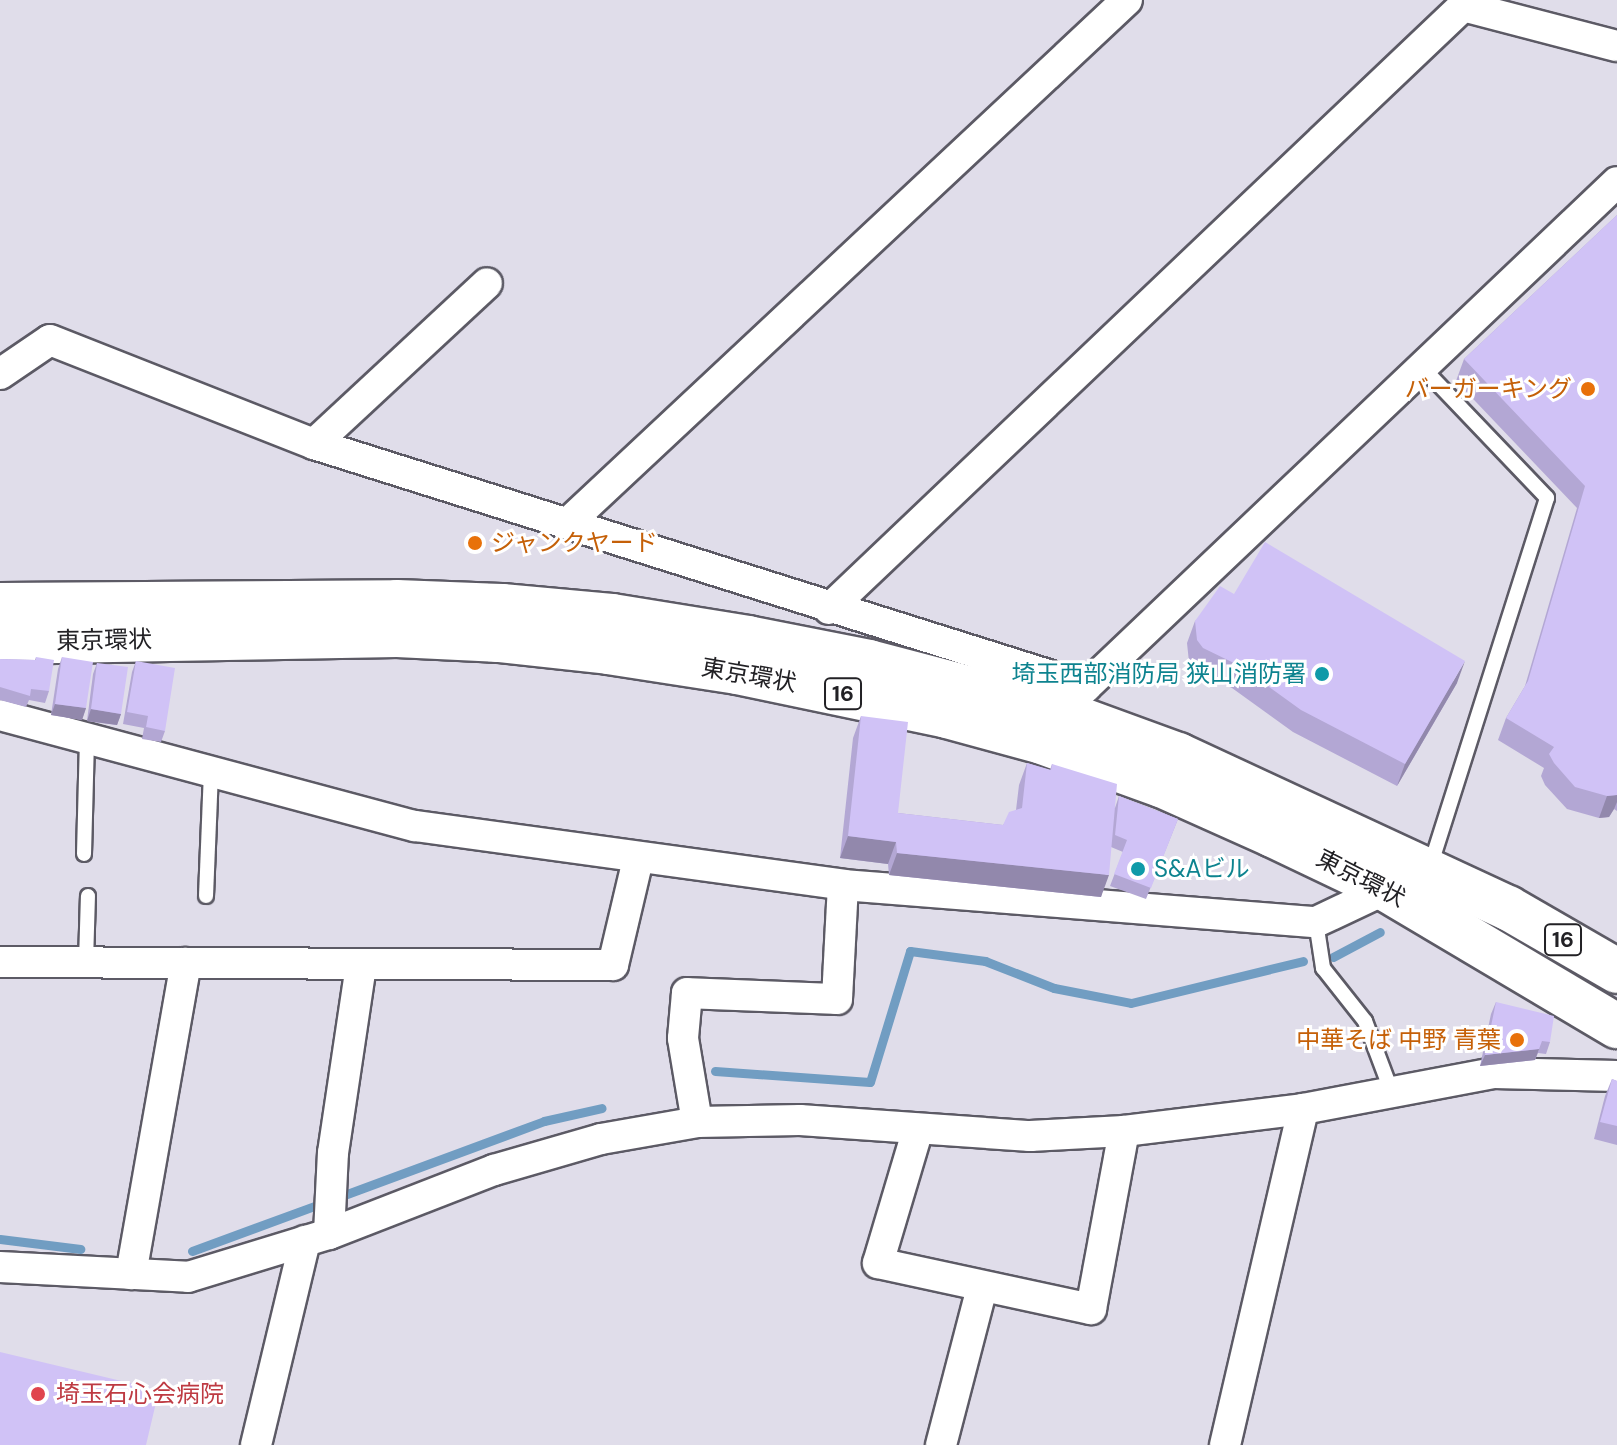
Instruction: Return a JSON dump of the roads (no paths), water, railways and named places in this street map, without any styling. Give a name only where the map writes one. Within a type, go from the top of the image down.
[{"type":"highway","name":"東京環状","points":[[0,605],[397,602],[612,616],[748,638],[1073,700],[1178,755],[1508,908],[1617,971]]},
{"type":"highway","name":"東京環状","points":[[0,642],[397,635],[608,652],[737,672],[947,716],[1042,742],[1161,785],[1386,889],[1617,1026]]},
{"type":"street","points":[[569,522],[1127,0]]},
{"type":"street","points":[[829,609],[1463,6],[1617,46]]},
{"type":"street","points":[[0,374],[50,340],[314,444],[569,522],[829,609],[1073,700],[1617,182]]},
{"type":"street","points":[[314,444],[487,283]]},
{"type":"street","points":[[0,715],[415,826],[843,885],[1316,922],[1386,889]]},
{"type":"street","points":[[0,962],[613,965],[638,859]]},
{"type":"street","points":[[697,1122],[683,1038],[687,993],[837,999],[843,885]]},
{"type":"street","points":[[131,1274],[186,963]]},
{"type":"street","points":[[256,1445],[317,1238],[361,965]]},
{"type":"street","points":[[0,1267],[188,1277],[317,1238],[494,1170],[601,1139],[697,1122],[800,1120],[1030,1136],[1124,1131],[1303,1109],[1494,1073],[1617,1076]]},
{"type":"street","points":[[1225,1445],[1303,1109]]},
{"type":"street","points":[[918,1129],[878,1263],[982,1288],[1091,1309],[1124,1131]]},
{"type":"street","points":[[941,1445],[982,1288]]},
{"type":"lane","points":[[1422,367],[1547,498],[1429,870]]},
{"type":"lane","points":[[84,854],[87,737]]},
{"type":"lane","points":[[206,896],[211,771]]},
{"type":"lane","points":[[86,962],[88,896]]},
{"type":"lane","points":[[1316,922],[1323,968],[1365,1021],[1392,1094]]},
{"type":"waterway","points":[[1333,957],[1380,932]]},
{"type":"waterway","points":[[715,1071],[870,1082],[910,951],[985,961],[1054,988],[1131,1003],[1303,961]]},
{"type":"waterway","points":[[347,1194],[544,1121],[602,1108]]},
{"type":"waterway","points":[[192,1251],[314,1206]]},
{"type":"waterway","points":[[0,1239],[80,1249]]},
{"type":"place","name":"バーガーキング","points":[[1588,389]]},
{"type":"place","name":"ジャンクヤード","points":[[475,543]]},
{"type":"place","name":"埼玉西部消防局 狭山消防署","points":[[1322,674]]},
{"type":"place","name":"S&Aビル","points":[[1138,869]]},
{"type":"place","name":"中華そば 中野 青葉","points":[[1517,1040]]},
{"type":"place","name":"埼玉石心会病院","points":[[38,1394]]}]
